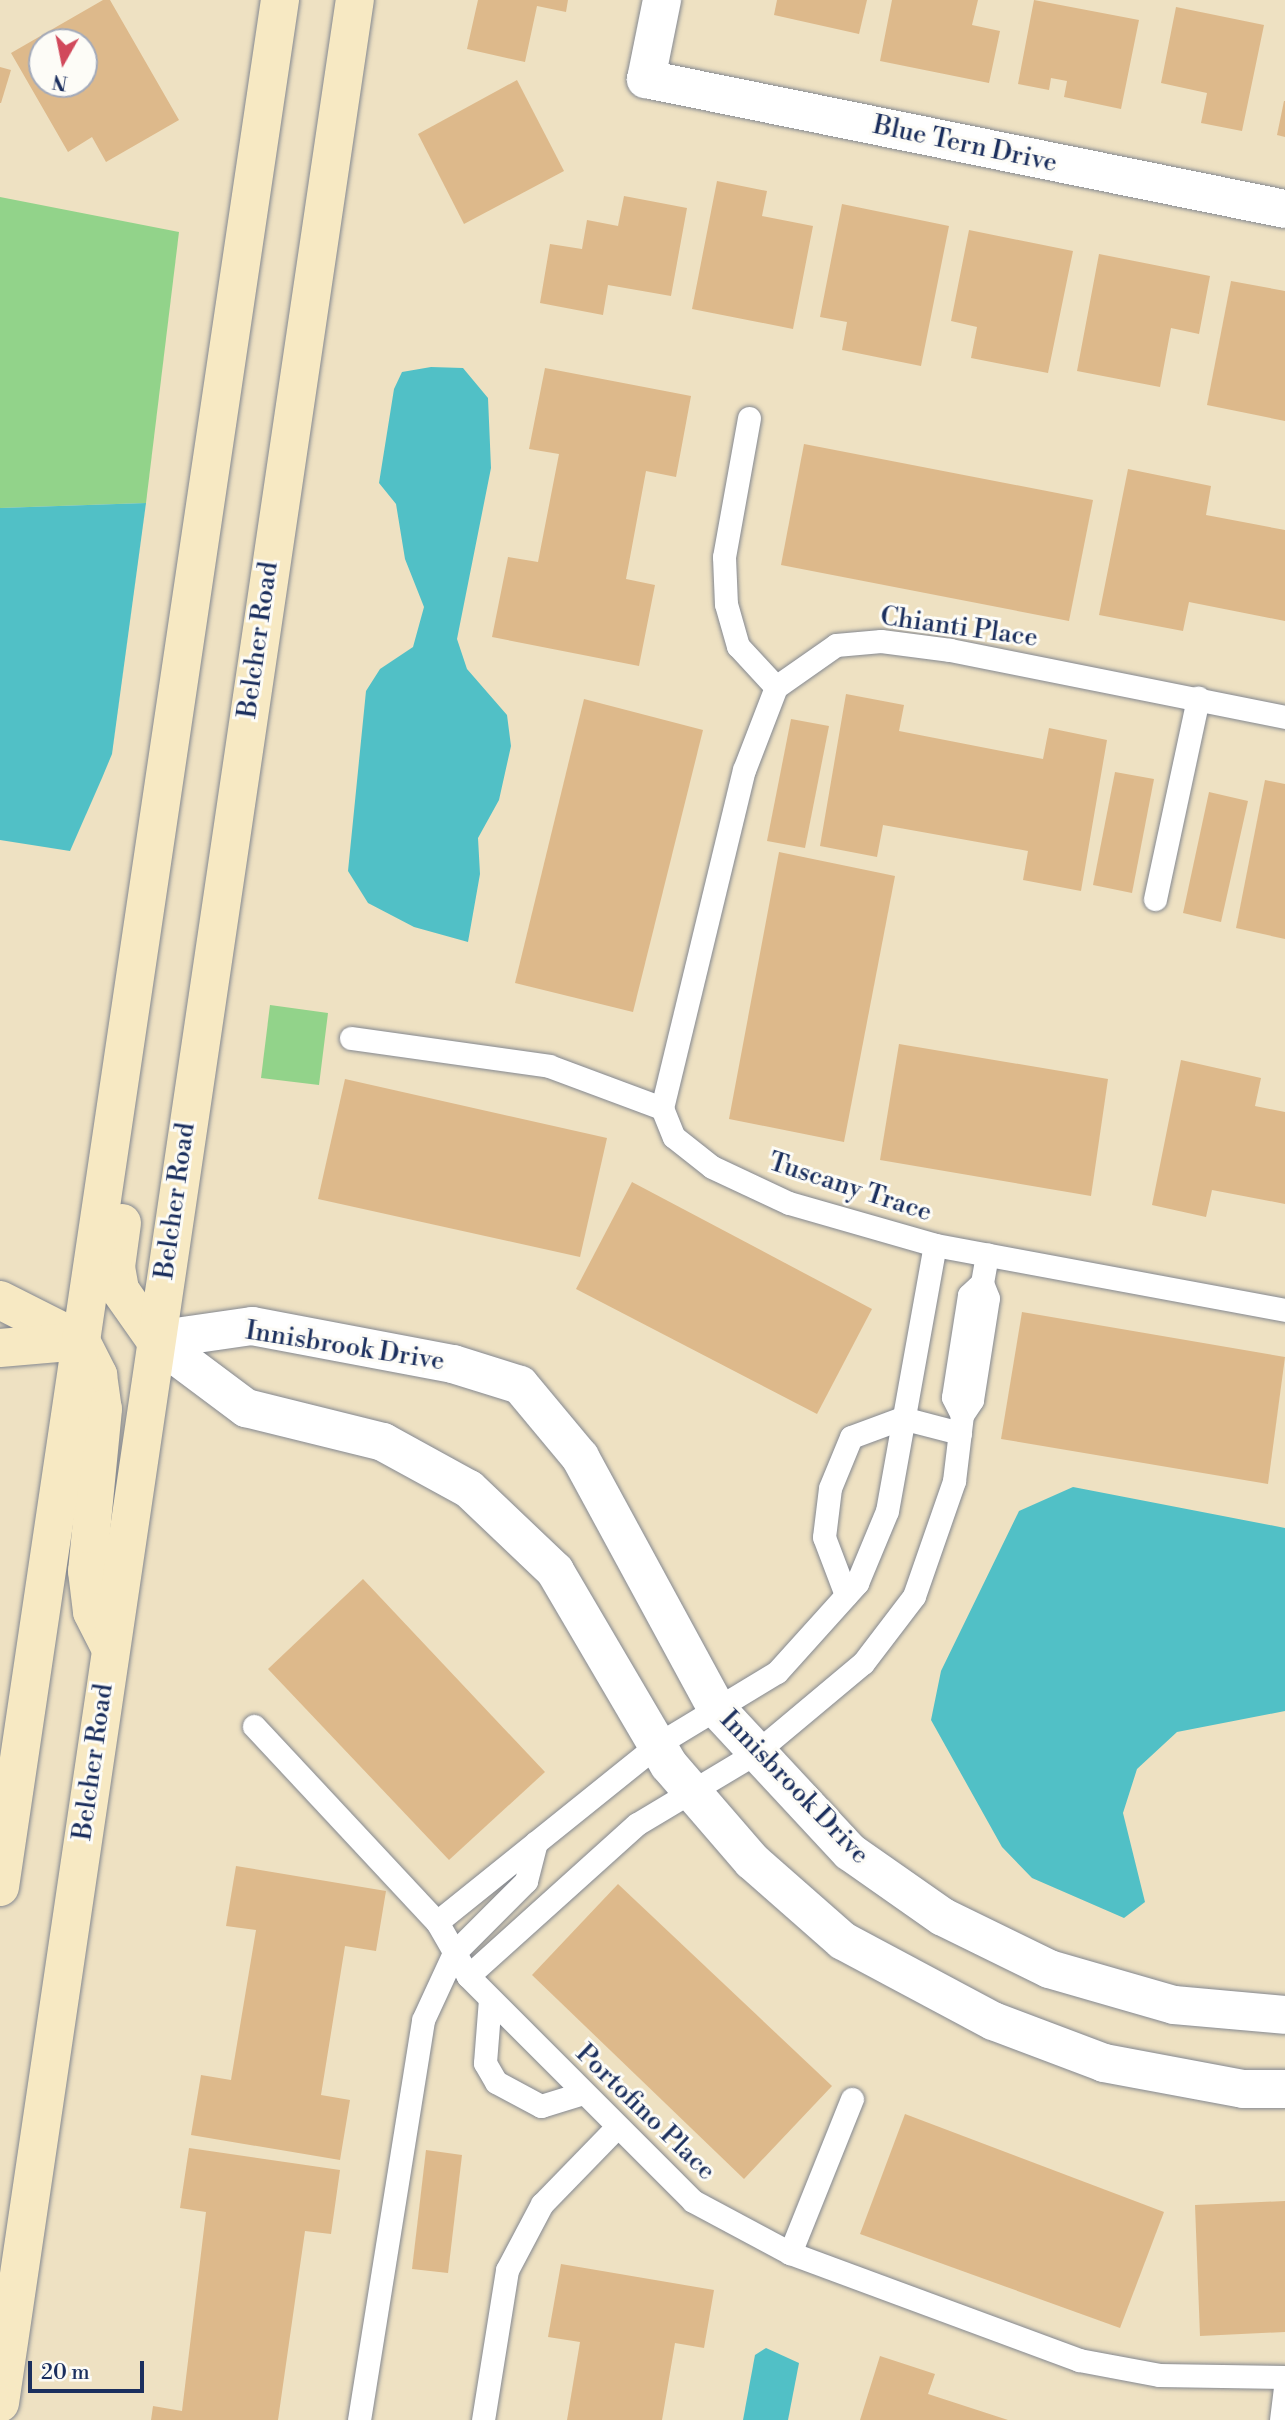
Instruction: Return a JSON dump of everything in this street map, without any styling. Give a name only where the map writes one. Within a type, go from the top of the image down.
[{"type":"main road","points":[[0,1887],[280,0]]},
{"type":"main road","name":"Belcher Road","points":[[0,2403],[355,0]]},
{"type":"main road","points":[[128,1031],[139,1109],[116,1267],[131,1312],[155,1340]]},
{"type":"main road","points":[[0,1300],[81,1341],[98,1375],[103,1409],[87,1571],[92,1612],[111,1649]]},
{"type":"main road","points":[[0,1348],[81,1341]]},
{"type":"street","name":"Blue Tern Drive","points":[[662,0],[646,79],[1285,209]]},
{"type":"street","name":"Innisbrook Drive","points":[[155,1340],[252,1326],[453,1364],[520,1385],[580,1457],[717,1709],[754,1754],[850,1852],[943,1917],[1049,1969],[1174,2005],[1285,2015]]},
{"type":"street","points":[[155,1340],[246,1408],[383,1442],[469,1489],[555,1571],[658,1744],[694,1794],[752,1861],[843,1941],[993,2021],[1104,2063],[1242,2089],[1285,2089]]},
{"type":"lane","points":[[351,1038],[549,1066],[662,1108],[744,770],[776,687],[738,646],[726,604],[724,557],[749,418]]},
{"type":"lane","name":"Chianti Place","points":[[776,687],[836,645],[881,641],[1198,698],[1285,717]]},
{"type":"lane","points":[[1156,899],[1198,698]]},
{"type":"lane","name":"Tuscany Trace","points":[[662,1108],[674,1137],[712,1167],[789,1203],[935,1245],[1285,1310]]},
{"type":"lane","points":[[437,1922],[658,1744],[778,1672],[846,1595],[887,1511],[935,1245]]},
{"type":"lane","points":[[468,1976],[638,1824],[694,1794],[754,1754],[863,1663],[914,1596],[954,1482],[961,1424],[972,1400],[988,1298],[982,1283],[987,1254]]},
{"type":"lane","points":[[846,1595],[824,1537],[830,1488],[851,1437],[902,1418],[961,1424]]},
{"type":"lane","name":"Portofino Place","points":[[254,1726],[437,1922],[468,1976],[693,2201],[790,2253],[1079,2360],[1159,2375],[1285,2377]]},
{"type":"lane","points":[[359,2420],[423,2020],[454,1953],[526,1881],[536,1842]]},
{"type":"lane","points":[[526,1881],[547,1905]]},
{"type":"lane","points":[[490,1998],[485,2063],[496,2082],[541,2106],[583,2093]]},
{"type":"lane","points":[[790,2253],[852,2099]]},
{"type":"lane","points":[[483,2420],[507,2270],[542,2204],[617,2127]]},
{"type":"lane","points":[[1281,2420],[1285,2389]]},
{"type":"green space","points":[[0,197],[179,232],[146,503],[0,508]]},
{"type":"green space","points":[[270,1005],[328,1013],[319,1085],[261,1078]]},
{"type":"water","points":[[431,367],[463,368],[488,398],[491,468],[457,639],[467,669],[507,715],[511,746],[499,800],[478,838],[480,874],[468,942],[414,927],[368,903],[348,871],[366,691],[380,669],[413,647],[424,607],[405,559],[396,504],[379,483],[394,389],[402,372]]},
{"type":"water","points":[[146,503],[112,754],[102,778],[70,851],[0,840],[0,508]]},
{"type":"water","points":[[1073,1487],[1285,1528],[1285,1711],[1177,1732],[1137,1769],[1123,1813],[1145,1902],[1124,1918],[1032,1878],[1002,1847],[931,1720],[941,1671],[1019,1511]]},
{"type":"water","points":[[766,2348],[799,2363],[788,2420],[743,2420],[755,2355]]},
{"type":"building","points":[[103,0],[110,0],[179,120],[106,162],[92,137],[68,152],[37,98],[98,98],[98,28],[54,28]]},
{"type":"building","points":[[478,0],[568,0],[566,12],[537,6],[525,62],[467,49]]},
{"type":"building","points":[[777,0],[867,0],[859,34],[774,15]]},
{"type":"building","points":[[892,0],[978,0],[972,25],[1000,31],[989,83],[880,61]]},
{"type":"building","points":[[1034,0],[1139,20],[1121,109],[1064,97],[1067,81],[1051,78],[1049,90],[1018,84]]},
{"type":"building","points":[[1176,7],[1264,25],[1242,131],[1201,123],[1207,93],[1161,83]]},
{"type":"building","points":[[28,43],[28,83],[11,53]]},
{"type":"building","points":[[0,67],[11,70],[1,103],[0,103]]},
{"type":"building","points":[[517,80],[564,171],[464,224],[418,134]]},
{"type":"building","points":[[1285,101],[1285,137],[1277,135]]},
{"type":"building","points":[[717,181],[767,191],[762,216],[813,226],[793,329],[692,309]]},
{"type":"building","points":[[624,196],[687,208],[671,296],[608,285],[603,315],[540,303],[550,244],[582,249],[587,220],[618,226]]},
{"type":"building","points":[[842,204],[949,226],[921,366],[842,350],[847,322],[820,317]]},
{"type":"building","points":[[969,230],[1073,251],[1048,373],[971,358],[977,327],[951,321]]},
{"type":"building","points":[[1099,254],[1210,276],[1199,334],[1171,328],[1160,387],[1077,371]]},
{"type":"building","points":[[1231,281],[1285,291],[1285,421],[1207,405]]},
{"type":"building","points":[[545,368],[691,396],[676,477],[646,471],[626,579],[655,585],[639,666],[492,637],[508,557],[538,562],[559,454],[529,449]]},
{"type":"building","points":[[804,444],[1093,500],[1069,621],[781,565]]},
{"type":"building","points":[[1128,469],[1211,486],[1206,515],[1285,530],[1285,621],[1189,602],[1183,631],[1099,615]]},
{"type":"building","points":[[846,694],[904,705],[899,731],[1043,759],[1049,728],[1107,740],[1081,891],[1023,880],[1028,851],[883,825],[877,857],[820,846]]},
{"type":"building","points":[[584,699],[703,730],[633,1012],[515,983]]},
{"type":"building","points":[[791,719],[829,726],[805,848],[767,841]]},
{"type":"building","points":[[1115,772],[1154,779],[1132,893],[1093,885]]},
{"type":"building","points":[[1265,780],[1285,784],[1285,939],[1236,928]]},
{"type":"building","points":[[1209,792],[1248,801],[1221,922],[1183,913]]},
{"type":"building","points":[[779,852],[895,876],[844,1142],[729,1119]]},
{"type":"building","points":[[899,1044],[1108,1079],[1091,1196],[880,1160]]},
{"type":"building","points":[[1181,1060],[1261,1078],[1255,1106],[1285,1112],[1285,1204],[1212,1190],[1206,1217],[1152,1205]]},
{"type":"building","points":[[345,1079],[607,1138],[580,1257],[318,1199]]},
{"type":"building","points":[[632,1182],[872,1309],[817,1414],[576,1289]]},
{"type":"building","points":[[1022,1312],[1285,1357],[1268,1484],[1001,1439]]},
{"type":"building","points":[[363,1579],[545,1772],[449,1860],[268,1669]]},
{"type":"building","points":[[236,1866],[386,1891],[376,1951],[345,1946],[321,2095],[350,2100],[340,2160],[191,2135],[201,2075],[231,2080],[256,1930],[226,1926]]},
{"type":"building","points":[[618,1884],[832,2086],[744,2179],[532,1975]]},
{"type":"building","points":[[905,2114],[1164,2212],[1120,2328],[860,2234]]},
{"type":"building","points":[[189,2148],[340,2170],[331,2234],[305,2231],[278,2420],[151,2420],[153,2406],[182,2411],[206,2212],[180,2208]]},
{"type":"building","points":[[426,2150],[462,2155],[448,2273],[412,2269]]},
{"type":"building","points":[[1285,2201],[1285,2332],[1200,2336],[1195,2205]]},
{"type":"building","points":[[561,2264],[714,2290],[704,2348],[675,2343],[662,2420],[567,2420],[580,2342],[548,2337]]},
{"type":"building","points":[[880,2356],[935,2374],[928,2394],[1008,2420],[860,2420]]}]
